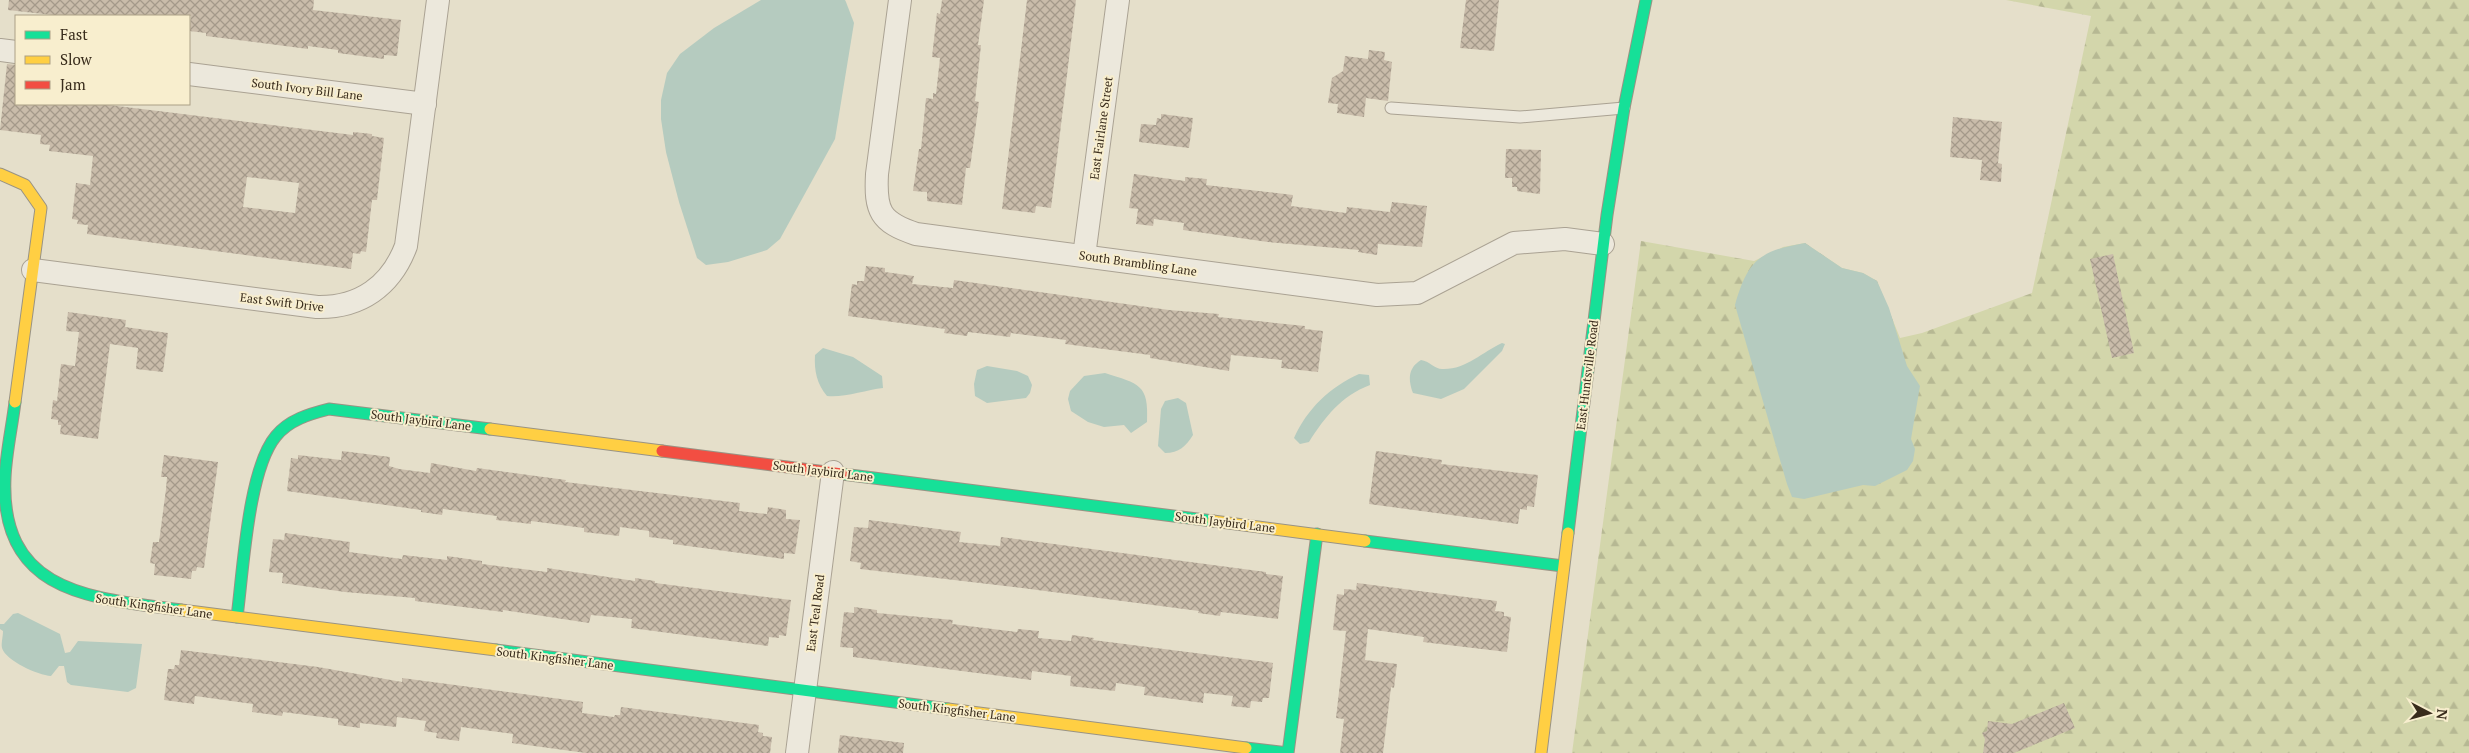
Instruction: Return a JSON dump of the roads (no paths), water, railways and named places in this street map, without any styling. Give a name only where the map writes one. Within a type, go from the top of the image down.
[{"type":"street","name":"East Swift Drive","points":[[33,270],[317,307],[342,306],[366,297],[386,281],[402,258],[406,246],[426,104],[438,0]]},
{"type":"street","name":"South Brambling Lane","points":[[900,0],[877,174],[876,198],[883,215],[896,228],[916,234],[1377,295],[1417,293],[1514,242],[1565,239],[1603,244]]},
{"type":"street","name":"East Fairlane Street","points":[[1084,256],[1118,0]]},
{"type":"street","name":"East Huntsville Road","points":[[1541,753],[1603,244],[1624,108],[1646,0]]},
{"type":"street","points":[[0,50],[15,52]]},
{"type":"street","name":"South Ivory Bill Lane","points":[[190,74],[426,104]]},
{"type":"street","name":"South Kingfisher Lane","points":[[0,174],[21,180],[33,192],[41,208],[5,478],[4,502],[8,523],[16,542],[28,561],[42,575],[58,586],[76,594],[237,617],[1288,753],[1318,534]]},
{"type":"street","name":"South Jaybird Lane","points":[[237,617],[260,463],[275,436],[299,417],[329,409],[349,410],[1563,566]]},
{"type":"street","name":"East Teal Road","points":[[797,753],[833,472]]},
{"type":"lane","points":[[1391,108],[1520,117],[1624,108]]}]
